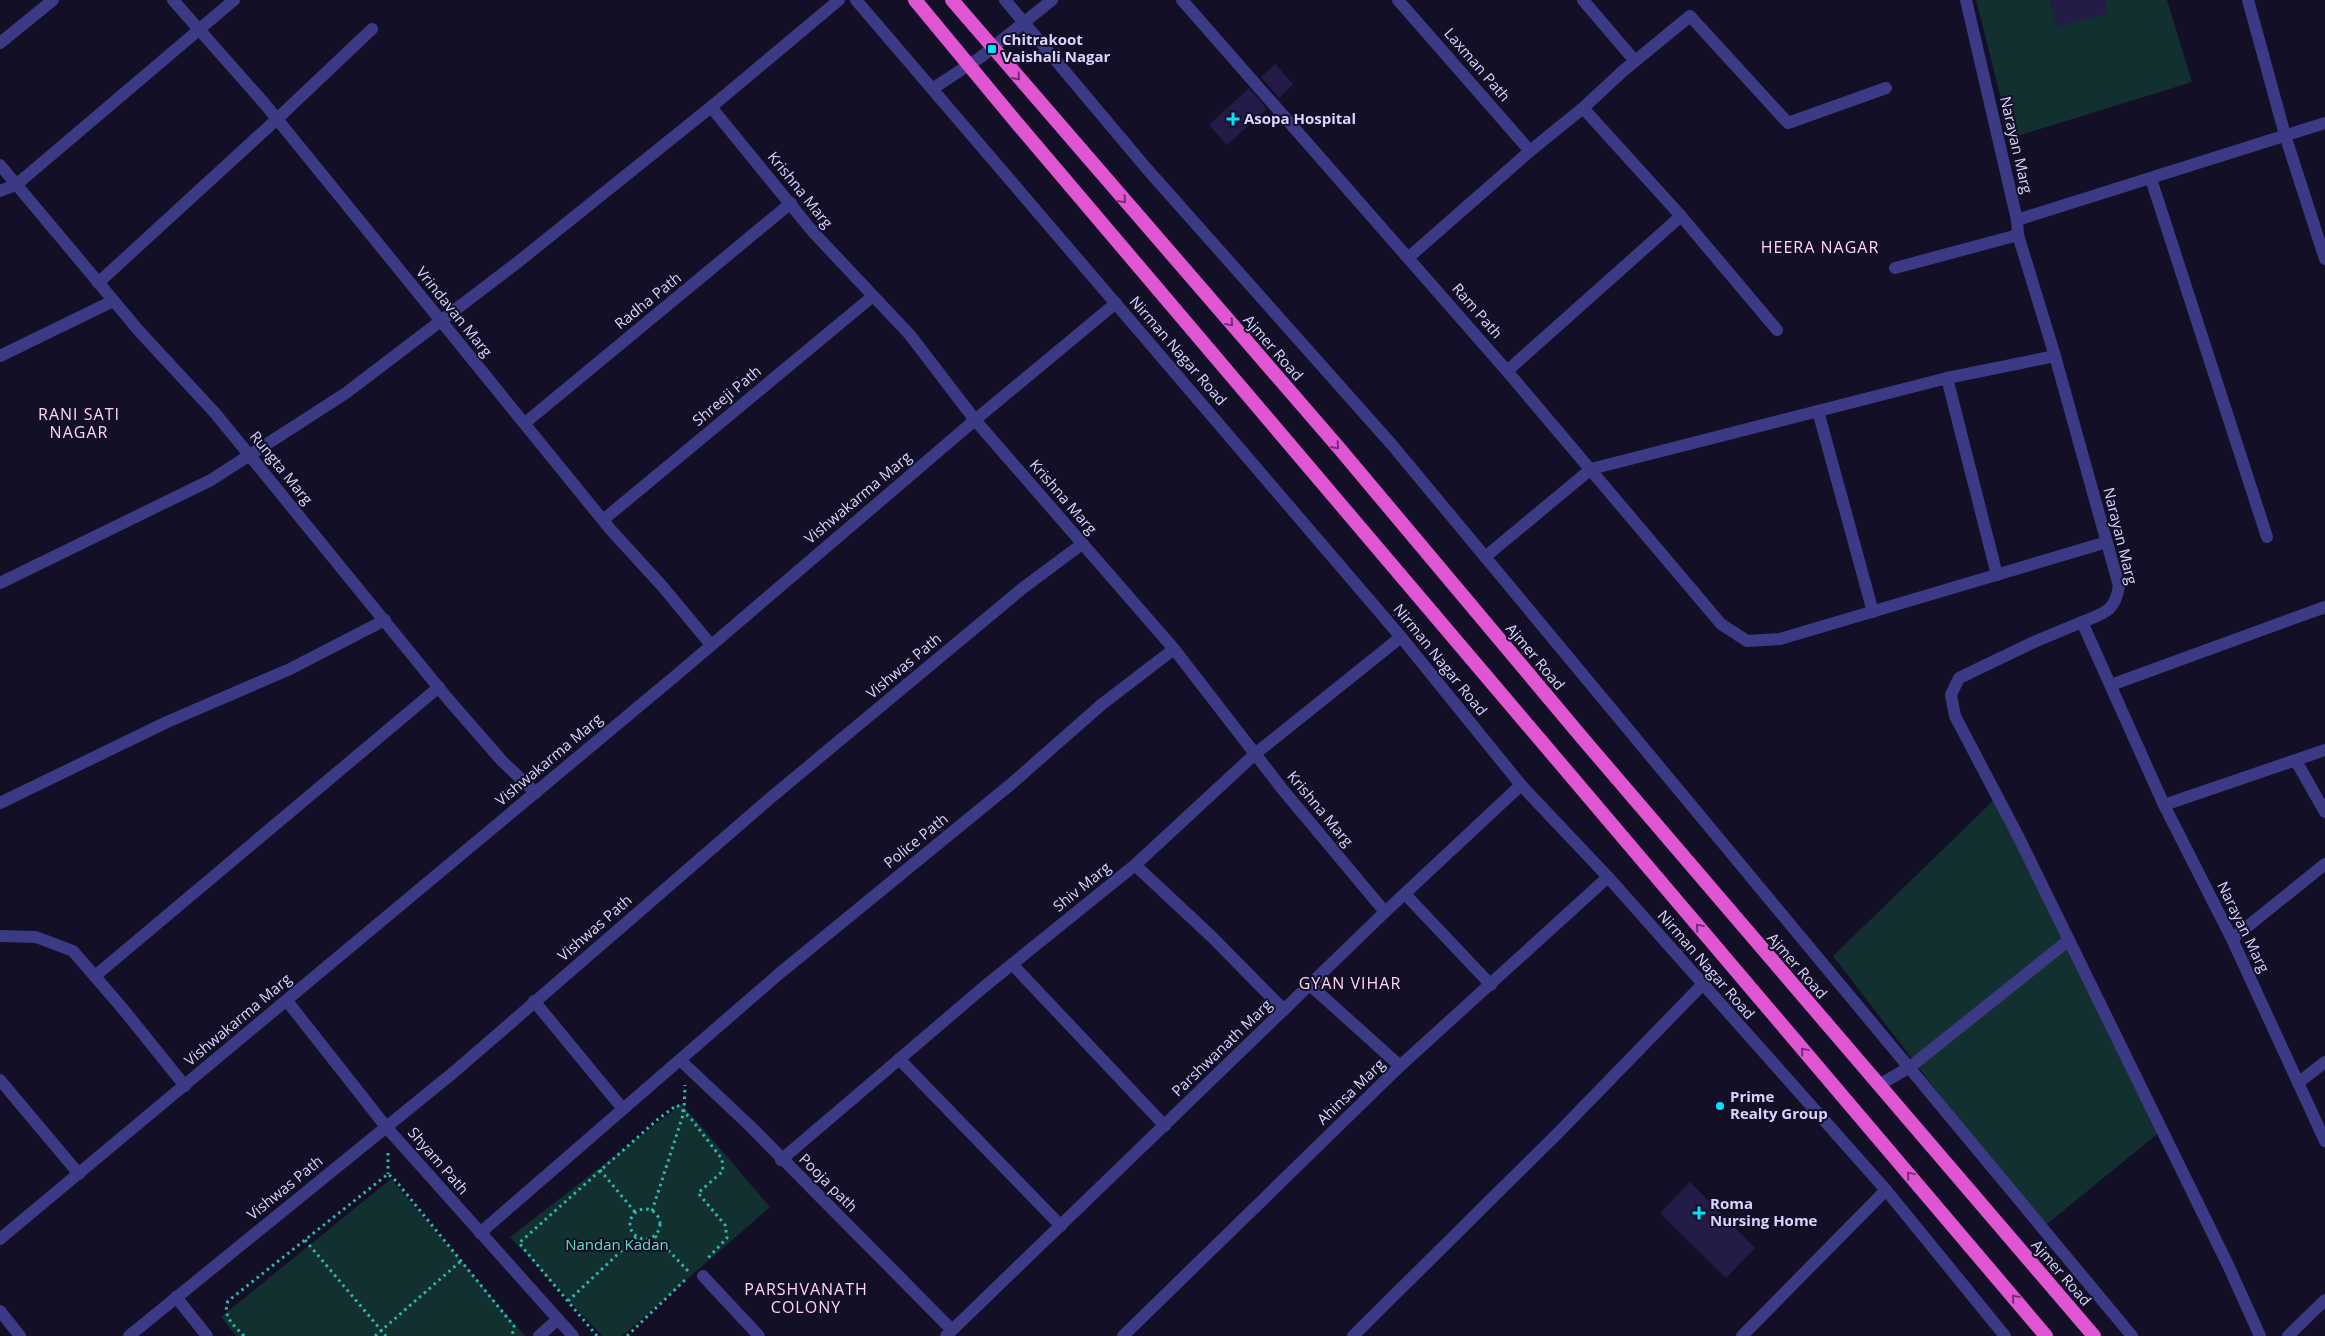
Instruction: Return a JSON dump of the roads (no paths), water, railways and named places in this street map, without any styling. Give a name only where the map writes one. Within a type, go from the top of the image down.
[{"type":"highway","points":[[915,0],[2046,1336]]},
{"type":"highway","name":"Ajmer Road","points":[[952,0],[1338,448],[1616,778],[2094,1336]]},
{"type":"street","points":[[0,43],[53,0]]},
{"type":"street","name":"Vrindavan Marg","points":[[173,0],[277,119],[440,322],[603,520],[663,587],[711,645]]},
{"type":"street","points":[[0,191],[16,184],[234,0]]},
{"type":"street","points":[[0,583],[211,480],[346,393],[518,262],[711,107],[839,0]]},
{"type":"street","name":"Nirman Nagar Road","points":[[856,0],[1401,637],[1521,785],[1608,877],[1886,1190],[2005,1336]]},
{"type":"street","points":[[1005,0],[1146,168],[1393,446],[2132,1336]]},
{"type":"street","points":[[932,89],[992,48],[1052,0]]},
{"type":"street","name":"Ram Path","points":[[1182,0],[1507,371],[1720,624],[1747,641],[1780,639],[1873,612]]},
{"type":"street","name":"Laxman Path","points":[[1398,0],[1530,151]]},
{"type":"street","points":[[1583,0],[1635,61]]},
{"type":"street","name":"Narayan Marg","points":[[1966,0],[2017,220],[2018,235],[2055,356],[2119,586],[2117,600],[2108,611],[2082,622],[2164,805],[2232,939],[2325,1141]]},
{"type":"street","points":[[2251,1],[2285,135],[2325,259]]},
{"type":"street","points":[[1408,257],[1530,151],[1583,108],[1635,61],[1690,16],[1788,123],[1886,88]]},
{"type":"street","points":[[98,283],[372,29]]},
{"type":"street","name":"Krishna Marg","points":[[711,107],[813,232],[910,335],[975,420],[1174,649],[1255,754],[1385,912]]},
{"type":"street","points":[[1583,108],[1681,216],[1777,330]]},
{"type":"street","points":[[2017,220],[2325,123]]},
{"type":"street","name":"Rungta Marg","points":[[0,165],[113,301],[215,413],[439,687],[502,761],[536,793]]},
{"type":"street","points":[[2151,179],[2268,536]]},
{"type":"street","name":"Radha Path","points":[[525,423],[791,203]]},
{"type":"street","points":[[1507,371],[1681,216]]},
{"type":"street","points":[[1895,268],[2018,235]]},
{"type":"street","name":"Shreeji Path","points":[[603,520],[873,296]]},
{"type":"street","points":[[0,356],[113,301]]},
{"type":"street","name":"Vishwakarma Marg","points":[[0,1239],[536,793],[1116,302]]},
{"type":"street","points":[[1485,557],[1591,469],[1947,378],[2055,356]]},
{"type":"street","points":[[1947,378],[1997,575]]},
{"type":"street","points":[[1818,411],[1873,612],[2107,542]]},
{"type":"street","name":"Vishwas Path","points":[[128,1336],[387,1128],[768,800],[1023,588],[1082,544]]},
{"type":"street","points":[[2111,685],[2325,607]]},
{"type":"street","points":[[0,803],[167,722],[290,669],[385,620]]},
{"type":"street","points":[[2082,622],[2034,642],[1959,678],[1951,695],[1955,716],[2018,836],[2228,1265],[2260,1336]]},
{"type":"street","name":"Shiv Marg","points":[[781,1160],[1012,964],[1135,865],[1255,754],[1401,637]]},
{"type":"street","name":"Police Path","points":[[480,1233],[780,972],[1010,785],[1101,705],[1174,649]]},
{"type":"street","points":[[95,976],[439,687]]},
{"type":"street","points":[[2164,805],[2325,750]]},
{"type":"street","points":[[2296,761],[2325,812]]},
{"type":"street","name":"Parshwanath Marg","points":[[949,1333],[1385,912],[1521,785]]},
{"type":"street","points":[[2232,939],[2325,864]]},
{"type":"street","points":[[1135,865],[1211,936],[1284,1010]]},
{"type":"street","name":"Ahinsa Marg","points":[[1123,1336],[1400,1066],[1608,877]]},
{"type":"street","points":[[1405,894],[1490,985]]},
{"type":"street","points":[[0,936],[36,937],[73,951],[185,1086]]},
{"type":"street","points":[[1879,1085],[1910,1067],[2069,940]]},
{"type":"street","points":[[1012,964],[1165,1126]]},
{"type":"street","points":[[1310,985],[1400,1066]]},
{"type":"street","points":[[1353,1336],[1559,1132],[1702,985]]},
{"type":"street","name":"Shyam Path","points":[[287,1001],[387,1128],[573,1336]]},
{"type":"street","points":[[534,1001],[623,1109]]},
{"type":"street","points":[[899,1059],[1061,1226]]},
{"type":"street","name":"Pooja path","points":[[680,1060],[750,1126],[949,1333]]},
{"type":"street","points":[[2298,1083],[2325,1062]]},
{"type":"street","points":[[0,1080],[79,1174]]},
{"type":"street","points":[[1747,1334],[1886,1190]]},
{"type":"street","points":[[703,1276],[759,1336]]},
{"type":"street","points":[[176,1297],[207,1336]]},
{"type":"street","points":[[2288,1336],[2325,1300]]},
{"type":"street","points":[[0,1311],[20,1336]]},
{"type":"street","points":[[540,1336],[558,1319]]},
{"type":"place","name":"Chitrakoot Vaishali Nagar","points":[[992,49]]},
{"type":"place","name":"Asopa Hospital","points":[[1233,119]]},
{"type":"place","name":"Prime Realty Group","points":[[1720,1106]]},
{"type":"place","name":"Roma Nursing Home","points":[[1699,1213]]},
{"type":"district","name":"HEERA NAGAR","points":[[1820,247]]},
{"type":"district","name":"RANI SATI NAGAR","points":[[79,423]]},
{"type":"district","name":"GYAN VIHAR","points":[[1350,983]]},
{"type":"district","name":"PARSHVANATH COLONY","points":[[806,1298]]},
{"type":"park label","name":"Nandan Kadan","points":[[617,1245]]}]
